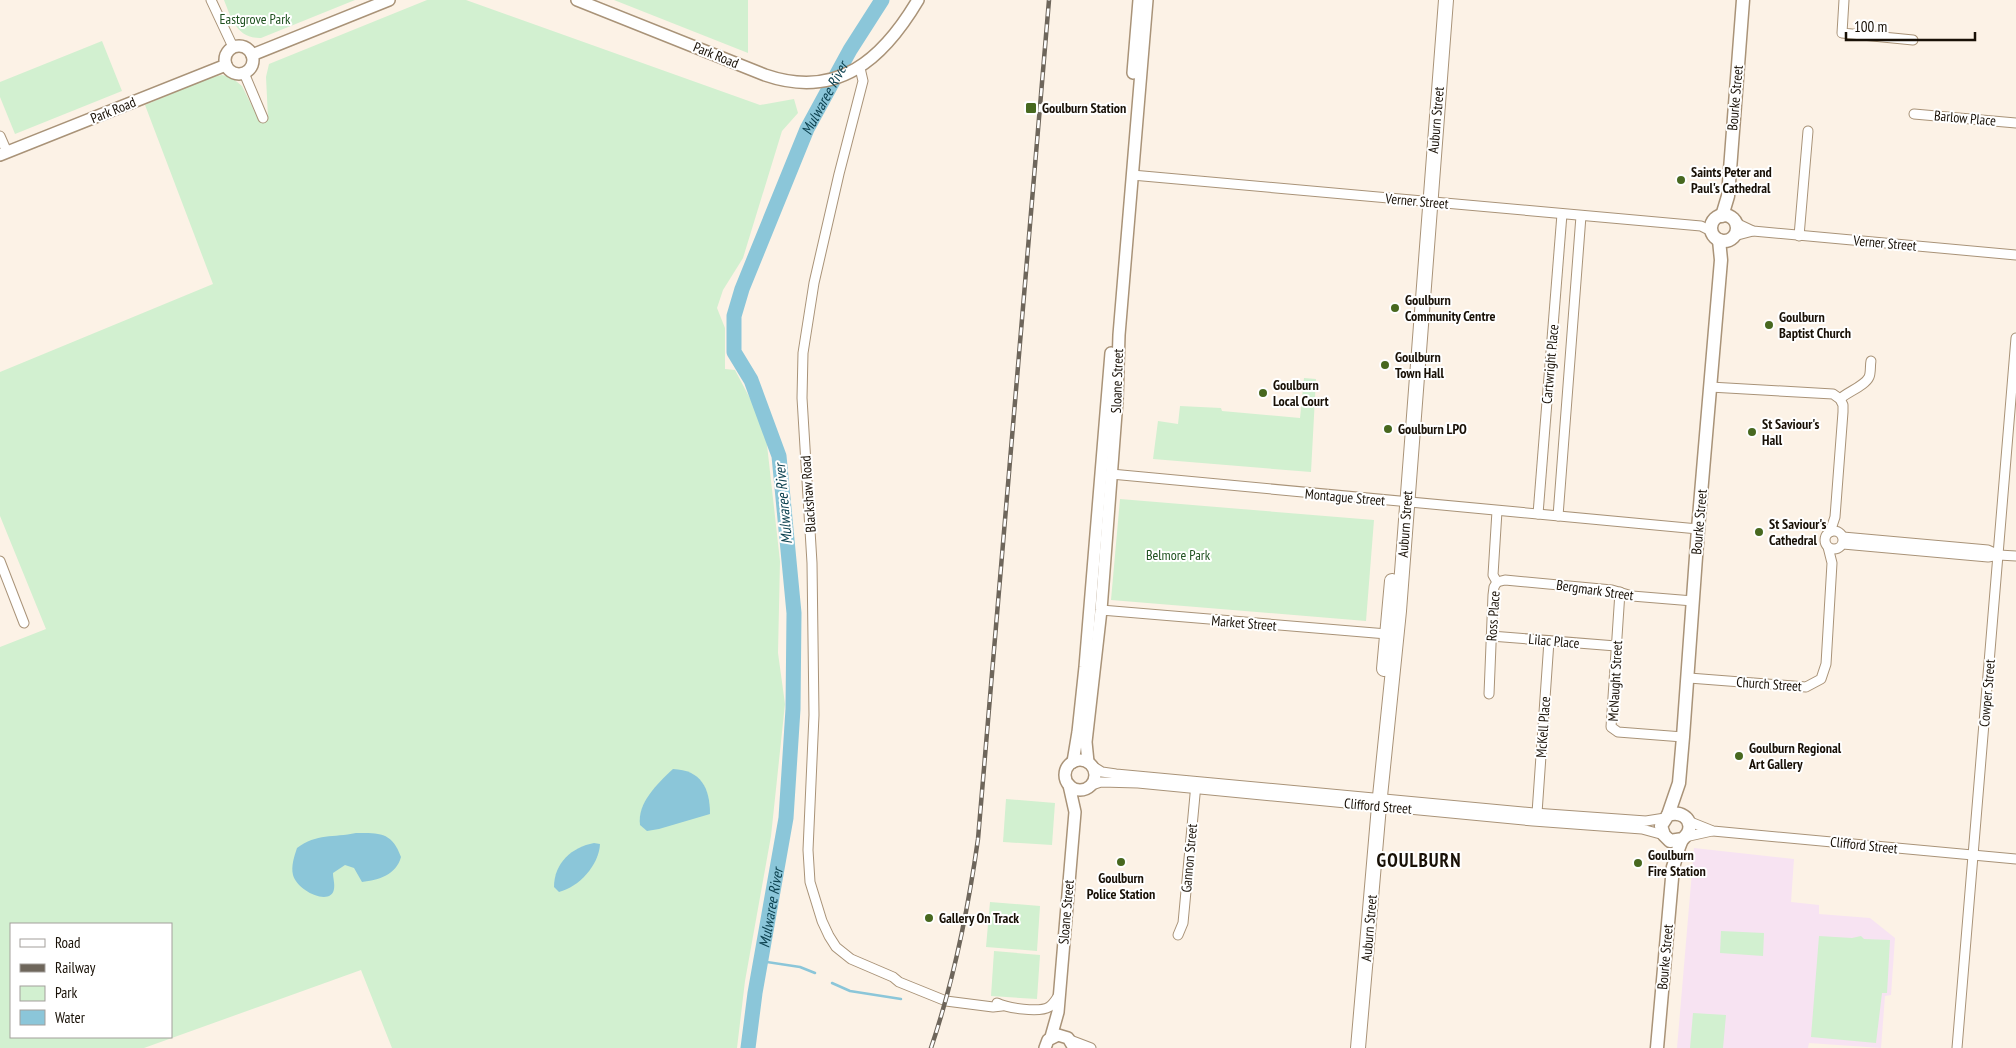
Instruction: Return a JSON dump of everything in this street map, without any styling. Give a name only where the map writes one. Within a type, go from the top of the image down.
[{"type":"main road","name":"Auburn Street","points":[[1352,1048],[1399,611],[1404,502],[1427,202],[1439,0]]},
{"type":"main road","name":"Auburn Street","points":[[1427,202],[1446,0]]},
{"type":"main road","name":"Bourke Street","points":[[1666,816],[1679,783],[1684,736],[1698,528],[1721,260],[1721,228],[1728,196],[1743,0]]},
{"type":"main road","name":"Auburn Street","points":[[1358,1048],[1377,802],[1387,634],[1404,502]]},
{"type":"main road","name":"Bourke Street","points":[[1679,783],[1686,819]]},
{"type":"main road","points":[[1676,813],[1686,819],[1690,829],[1684,838],[1674,841],[1665,837],[1661,826],[1666,816],[1676,813]]},
{"type":"main road","name":"Bourke Street","points":[[1665,837],[1673,867]]},
{"type":"main road","name":"Bourke Street","points":[[1657,1048],[1673,867],[1684,838]]},
{"type":"street","points":[[210,0],[233,47]]},
{"type":"street","points":[[252,55],[389,0]]},
{"type":"street","name":"Park Road","points":[[577,0],[775,78],[794,83],[818,81],[844,75],[860,68]]},
{"type":"street","points":[[860,68],[879,52],[918,0]]},
{"type":"street","name":"Sloane Street","points":[[1073,762],[1085,667],[1097,530],[1139,0]]},
{"type":"street","name":"Sloane Street","points":[[1091,764],[1086,742],[1101,610],[1117,400],[1119,335],[1147,0]]},
{"type":"street","points":[[1844,0],[1842,33],[1913,40]]},
{"type":"street","points":[[233,47],[244,47],[252,55],[252,65],[244,73],[234,73],[226,65],[226,54],[233,47]]},
{"type":"street","name":"Park Road","points":[[3,153],[226,65]]},
{"type":"street","name":"Blackshaw Road","points":[[860,68],[863,81],[818,267],[802,353],[802,398],[811,534],[813,632],[810,882],[824,926],[834,944],[856,961],[893,977],[902,977],[947,996],[1037,1010]]},
{"type":"street","points":[[244,73],[263,118]]},
{"type":"street","name":"Barlow Place","points":[[1914,114],[2016,123]]},
{"type":"street","points":[[1799,236],[1808,131]]},
{"type":"street","points":[[0,136],[3,153]]},
{"type":"street","name":"Verner Street","points":[[1132,175],[2016,255]]},
{"type":"street","name":"Cartwright Place","points":[[1538,514],[1562,214]]},
{"type":"street","name":"Cartwright Place","points":[[1558,516],[1581,216]]},
{"type":"street","name":"Cowper Street","points":[[1957,1048],[2016,338]]},
{"type":"street","points":[[1710,387],[1833,394],[1840,399],[1869,377],[1870,360]]},
{"type":"street","name":"Church Street","points":[[1688,678],[1806,687],[1821,680],[1826,664],[1832,563],[1838,539],[1835,517],[1843,412],[1843,405],[1840,399]]},
{"type":"street","points":[[1099,440],[1105,423]]},
{"type":"street","points":[[1097,530],[1102,517],[1106,479],[1111,474]]},
{"type":"street","name":"Montague Street","points":[[1111,474],[1698,528]]},
{"type":"street","name":"Ross Place","points":[[1489,694],[1494,587],[1497,582],[1493,575],[1497,511]]},
{"type":"street","points":[[1838,539],[1832,549],[1828,547],[1825,539],[1838,539],[1927,548],[1988,557],[1999,555],[2016,556]]},
{"type":"street","name":"Church Street","points":[[1828,547],[1832,563]]},
{"type":"street","points":[[0,560],[24,623]]},
{"type":"street","name":"Bergmark Street","points":[[1497,582],[1505,580],[1620,592],[1632,596],[1693,601]]},
{"type":"street","name":"McNaught Street","points":[[1620,592],[1611,727],[1618,732],[1684,736]]},
{"type":"street","points":[[1085,667],[1090,651],[1092,623],[1101,610]]},
{"type":"street","name":"Market Street","points":[[1101,610],[1387,634]]},
{"type":"street","name":"Lilac Place","points":[[1491,636],[1616,646]]},
{"type":"street","name":"McKell Place","points":[[1535,816],[1549,641]]},
{"type":"street","points":[[1079,760],[1091,764],[1096,776],[1088,787],[1076,789],[1069,785],[1065,775],[1069,765],[1073,762],[1079,760]]},
{"type":"street","name":"Clifford Street","points":[[1091,764],[1102,772],[1195,785],[1554,818],[1642,829],[1665,837]]},
{"type":"street","name":"Clifford Street","points":[[1088,787],[1101,782],[1195,785]]},
{"type":"street","name":"Sloane Street","points":[[1045,1048],[1051,1038],[1055,1025],[1060,994],[1075,812],[1069,785]]},
{"type":"street","name":"Gannon Street","points":[[1178,935],[1183,923],[1195,785]]},
{"type":"street","name":"Sloane Street","points":[[1075,812],[1088,787]]},
{"type":"street","name":"Clifford Street","points":[[1554,818],[1646,821],[1666,816]]},
{"type":"street","name":"Clifford Street","points":[[1686,819],[1713,831],[2016,860]]},
{"type":"street","name":"Clifford Street","points":[[1684,838],[1713,831]]},
{"type":"street","points":[[1037,1010],[1050,1006],[1060,994]]},
{"type":"street","points":[[1037,1010],[1048,1014],[1055,1025]]},
{"type":"street","name":"Sloane Street","points":[[1058,1012],[1070,1041]]},
{"type":"street","points":[[1051,1038],[1058,1035],[1090,1048]]},
{"type":"shaded area","points":[[1694,848],[1794,859],[1791,902],[1819,905],[1819,914],[1870,918],[1895,938],[1891,995],[1885,996],[1881,1048],[1809,1043],[1808,1048],[1677,1048]]},
{"type":"green space","name":"Eastgrove Park","points":[[224,0],[355,0],[261,38],[246,35],[236,26]]},
{"type":"green space","points":[[427,0],[466,0],[760,105],[794,99],[798,113],[782,131],[743,258],[723,290],[717,308],[725,328],[725,369],[735,370],[765,427],[780,561],[778,653],[785,704],[771,836],[745,981],[737,1048],[392,1048],[361,970],[172,1038],[172,923],[10,923],[10,1038],[172,1038],[144,1048],[0,1048],[0,647],[46,629],[0,516],[0,372],[213,284],[145,105],[209,78],[222,75],[231,77],[242,86],[260,122],[268,118],[266,77],[269,64]]},
{"type":"green space","points":[[614,0],[748,0],[748,53]]},
{"type":"green space","points":[[102,41],[122,91],[15,134],[0,97],[0,82]]},
{"type":"green space","points":[[1304,378],[1316,379],[1311,472],[1153,459],[1158,421],[1178,424],[1180,406],[1221,408],[1222,411],[1300,418]]},
{"type":"green space","name":"Belmore Park","points":[[1120,499],[1374,520],[1366,621],[1111,600]]},
{"type":"green space","points":[[1006,799],[1055,803],[1052,845],[1003,842]]},
{"type":"green space","points":[[990,902],[1040,906],[1037,951],[986,947]]},
{"type":"green space","points":[[1721,931],[1764,933],[1763,956],[1720,953]]},
{"type":"green space","points":[[1819,936],[1852,938],[1861,936],[1864,939],[1890,940],[1887,993],[1882,993],[1876,1043],[1811,1037]]},
{"type":"green space","points":[[994,951],[1040,955],[1037,999],[991,996]]},
{"type":"green space","points":[[1693,1013],[1726,1015],[1723,1048],[1690,1048]]},
{"type":"water","points":[[673,769],[691,773],[702,782],[708,796],[710,814],[647,831],[640,825],[642,809],[649,794]]},
{"type":"water","points":[[372,833],[389,838],[394,843],[401,857],[399,863],[386,876],[362,882],[354,868],[345,865],[333,873],[334,889],[332,894],[327,897],[314,895],[296,881],[292,868],[297,848],[304,843],[318,838]]},
{"type":"water","points":[[594,843],[600,844],[599,852],[587,874],[574,885],[559,892],[554,887],[557,871],[561,864],[578,848]]},
{"type":"waterway","name":"Mulwaree River","points":[[748,1048],[755,993],[786,818],[793,709],[794,613],[779,456],[751,380],[734,352],[734,316],[742,289],[807,129],[850,50],[882,0]]},
{"type":"waterway","points":[[761,961],[800,967],[815,973]]},
{"type":"waterway","points":[[832,983],[850,991],[901,999]]},
{"type":"railway","points":[[931,1048],[947,997],[959,945],[978,839],[1049,0]]},
{"type":"place","name":"Goulburn Station","points":[[1031,108]]},
{"type":"place","name":"Saints Peter and Paul's Cathedral","points":[[1681,180]]},
{"type":"place","name":"Goulburn Community Centre","points":[[1395,308]]},
{"type":"place","name":"Goulburn Baptist Church","points":[[1769,325]]},
{"type":"place","name":"Goulburn Town Hall","points":[[1385,365]]},
{"type":"place","name":"Goulburn Local Court","points":[[1263,393]]},
{"type":"place","name":"Goulburn LPO","points":[[1388,429]]},
{"type":"place","name":"St Saviour's Hall","points":[[1752,432]]},
{"type":"place","name":"St Saviour's Cathedral","points":[[1759,532]]},
{"type":"place","name":"Goulburn Regional Art Gallery","points":[[1739,756]]},
{"type":"place","name":"Goulburn Police Station","points":[[1121,862]]},
{"type":"place","name":"Goulburn Fire Station","points":[[1638,863]]},
{"type":"place","name":"Gallery On Track","points":[[929,918]]},
{"type":"district","name":"GOULBURN","points":[[1419,860]]}]
